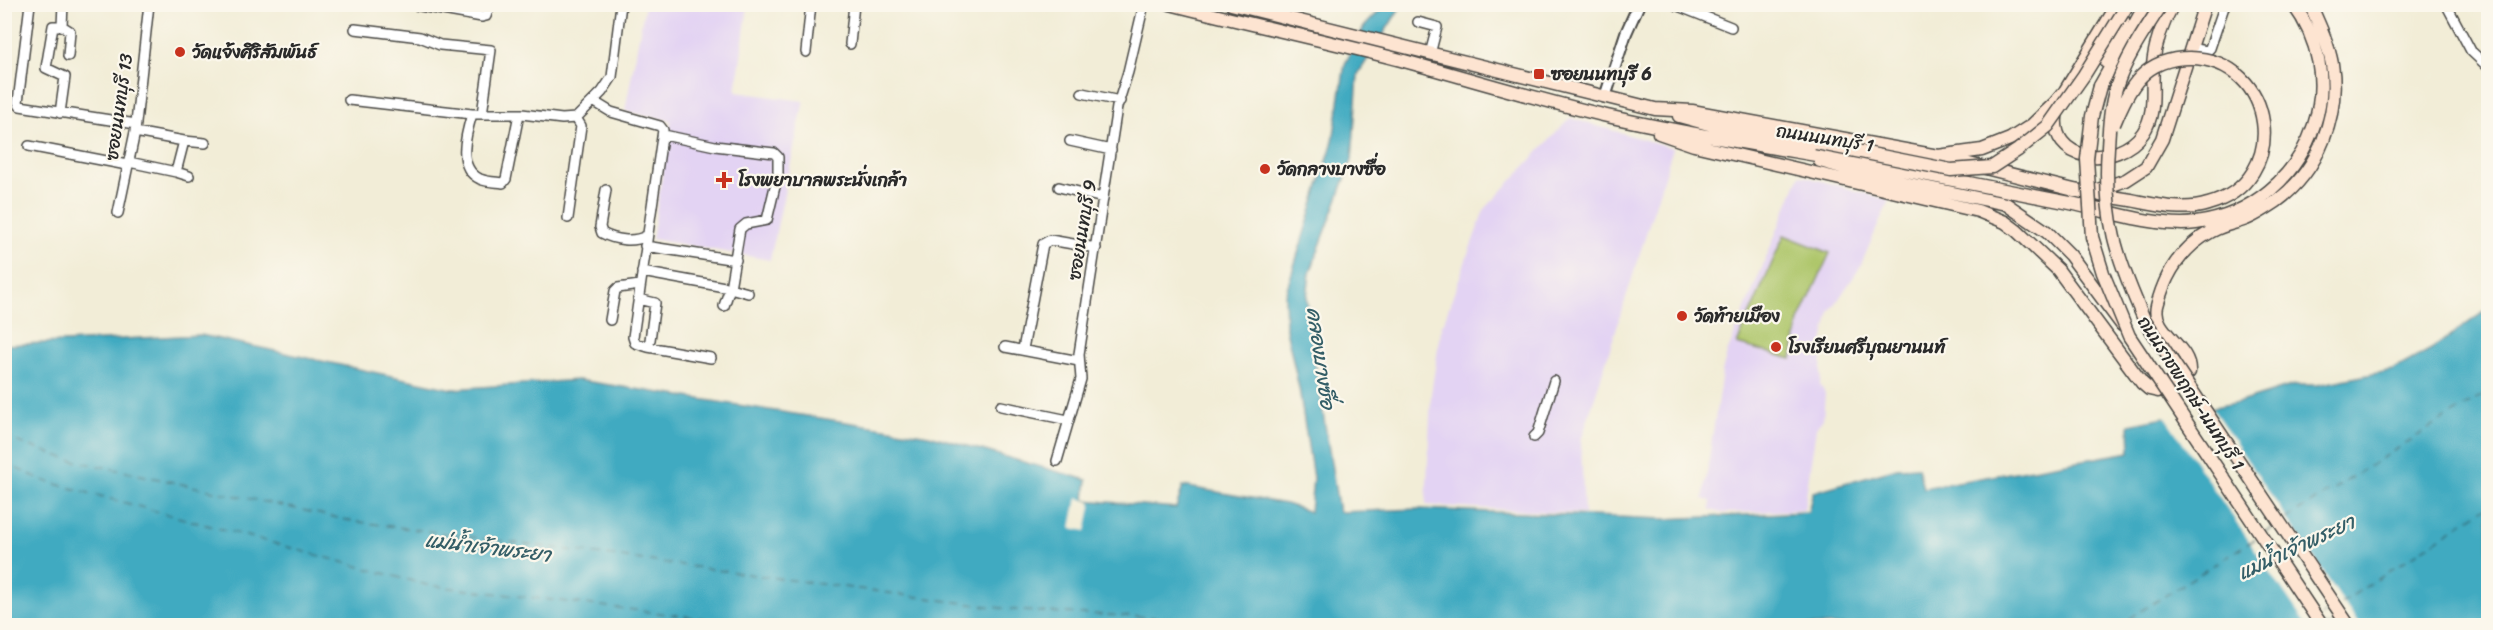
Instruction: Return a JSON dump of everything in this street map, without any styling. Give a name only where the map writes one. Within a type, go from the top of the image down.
[{"type":"main road","name":"ถนนนนทบุรี 1","points":[[1170,4],[1336,44],[1607,116],[1796,153],[1847,159],[2129,217],[2181,224],[2209,220],[2253,203],[2273,189],[2288,173],[2311,133],[2320,98],[2320,65],[2313,38],[2293,4]]},
{"type":"main road","name":"ถนนนนทบุรี 1","points":[[1231,4],[1655,109],[1692,111],[1938,156],[1982,150],[2010,139],[2032,125],[2065,91],[2118,4]]},
{"type":"main road","points":[[2100,86],[2109,50],[2130,4]]},
{"type":"main road","points":[[1655,109],[1716,126],[1951,170],[1992,167],[2048,126],[2130,4]]},
{"type":"main road","points":[[2100,86],[2116,53],[2146,4]]},
{"type":"main road","name":"ถนนราชพฤกษ์-นนทบุรี 1","points":[[2162,4],[2143,34],[2116,88],[2108,136],[2107,197],[2111,228],[2122,269],[2144,319],[2349,626]]},
{"type":"main road","points":[[2065,91],[2055,123],[2067,148],[2082,156],[2099,157],[2122,150],[2133,142],[2143,133],[2153,107],[2153,66],[2158,38],[2162,23],[2173,4]]},
{"type":"main road","points":[[2074,191],[2098,190],[2126,180],[2146,167],[2162,139],[2205,4]]},
{"type":"main road","points":[[1607,116],[1695,146],[1977,211],[2005,222],[2018,231],[2058,270],[2142,383],[2149,389],[2158,391],[2189,372],[2187,358],[2157,319],[2158,304],[2170,272],[2183,253],[2212,231],[2248,218],[2278,200],[2299,180],[2325,138],[2334,99],[2332,64],[2324,34],[2310,4]]},
{"type":"main road","points":[[1938,156],[2074,191],[2176,208],[2193,207],[2209,204],[2233,194],[2251,178],[2259,160],[2265,130],[2263,116],[2250,89],[2240,77],[2228,68],[2195,58],[2173,58],[2149,68],[2131,86],[2108,136]]},
{"type":"main road","name":"ถนนราชพฤกษ์-นนทบุรี 1","points":[[2100,86],[2092,116],[2087,159],[2092,237],[2103,273],[2129,336],[2322,626]]},
{"type":"main road","points":[[1796,153],[1881,178],[2006,204],[2047,232],[2070,255],[2129,336]]},
{"type":"street","points":[[30,4],[18,102],[20,106],[25,109],[60,113],[136,128],[184,141],[205,143]]},
{"type":"street","points":[[62,26],[63,4]]},
{"type":"street","name":"ซอยนนทบุรี 13","points":[[118,213],[136,128],[149,4]]},
{"type":"street","points":[[409,4],[486,16],[490,4]]},
{"type":"street","points":[[349,100],[477,114],[576,118],[612,77],[621,4]]},
{"type":"street","points":[[806,52],[811,4]]},
{"type":"street","points":[[850,44],[854,4]]},
{"type":"street","name":"ซอยนนทบุรี 9","points":[[1057,461],[1081,379],[1079,361],[1111,150],[1120,100],[1144,4]]},
{"type":"street","points":[[1605,96],[1638,4]]},
{"type":"street","points":[[1673,4],[1731,27]]},
{"type":"street","points":[[2190,48],[2207,51],[2210,48],[2225,4]]},
{"type":"street","points":[[2446,4],[2471,51],[2488,67]]},
{"type":"street","points":[[1418,22],[1437,27],[1430,54]]},
{"type":"street","points":[[60,113],[65,77],[46,68],[54,26],[62,26],[70,31],[68,56]]},
{"type":"street","points":[[356,29],[420,37],[440,45],[491,50],[477,114],[466,132],[467,167],[477,178],[503,183],[506,179],[519,114]]},
{"type":"street","points":[[1082,93],[1120,100]]},
{"type":"street","points":[[593,101],[611,112],[660,126],[664,135],[646,241],[633,337],[635,343],[711,358]]},
{"type":"street","points":[[568,218],[581,126],[576,118]]},
{"type":"street","points":[[664,135],[716,146],[774,153],[778,157],[778,174],[769,216],[767,220],[746,224],[740,229],[736,260],[724,306]]},
{"type":"street","points":[[176,172],[184,141]]},
{"type":"street","points":[[1070,141],[1111,150]]},
{"type":"street","points":[[29,146],[189,176]]},
{"type":"street","points":[[1059,187],[1103,198]]},
{"type":"street","points":[[606,190],[600,227],[602,233],[736,260]]},
{"type":"street","points":[[1023,349],[1043,244],[1050,240],[1096,248]]},
{"type":"street","points":[[642,272],[748,293]]},
{"type":"street","points":[[610,320],[615,291],[618,288],[640,285]]},
{"type":"street","points":[[638,299],[655,303],[650,340]]},
{"type":"street","points":[[1005,346],[1079,361]]},
{"type":"street","points":[[1534,438],[1538,433],[1554,381]]},
{"type":"street","points":[[1001,406],[1068,420]]},
{"type":"shaded area","name":"โรงพยาบาลพระนั่งเกล้า","points":[[645,5],[748,5],[736,92],[804,101],[770,260],[652,239],[671,121],[625,111]]},
{"type":"shaded area","points":[[1570,118],[1673,148],[1581,441],[1584,514],[1426,505],[1431,394],[1441,329],[1484,210]]},
{"type":"shaded area","name":"โรงเรียนศรีบุณยานนท์","points":[[1800,175],[1889,200],[1859,269],[1830,312],[1823,341],[1820,385],[1825,393],[1823,419],[1816,428],[1804,510],[1722,513],[1710,510],[1711,501],[1703,499],[1722,372],[1727,353]]},
{"type":"green space","points":[[1784,235],[1830,253],[1799,321],[1792,359],[1737,344]]},
{"type":"water","name":"แม่น้ำเจ้าพระยา","points":[[1385,5],[1402,5],[1358,74],[1352,160],[1310,273],[1307,297],[1309,325],[1339,512],[1418,509],[1664,519],[1808,512],[1813,492],[1897,468],[1918,467],[1923,488],[2130,452],[2129,424],[2240,402],[2294,385],[2317,385],[2393,370],[2433,348],[2488,309],[2488,625],[5,626],[5,345],[201,335],[452,389],[578,380],[929,435],[1087,480],[1085,500],[1176,508],[1183,486],[1286,504],[1310,512],[1313,478],[1299,388],[1286,329],[1285,295],[1333,141],[1345,64],[1364,27]]},
{"type":"pier","points":[[2210,405],[2359,625],[2306,625],[2163,414]]},
{"type":"pier","points":[[1077,498],[1092,502],[1086,531],[1071,528]]},
{"type":"ferry route","points":[[2286,519],[2488,391]]},
{"type":"ferry route","points":[[4,437],[67,459],[352,521],[1023,611],[1338,626]]},
{"type":"ferry route","points":[[4,463],[45,481],[427,585],[767,626]]},
{"type":"ferry route","points":[[2341,603],[2488,506]]},
{"type":"ferry route","points":[[2265,532],[2276,525]]},
{"type":"ferry route","points":[[2117,626],[2256,538]]},
{"type":"ferry route","points":[[2321,617],[2332,609]]},
{"type":"place","name":"วัดแจ้งศิริสัมพันธ์","points":[[180,52]]},
{"type":"place","name":"ซอยนนทบุรี 6","points":[[1539,74]]},
{"type":"place","name":"วัดกลางบางซื่อ","points":[[1265,169]]},
{"type":"place","name":"โรงพยาบาลพระนั่งเกล้า","points":[[724,180]]},
{"type":"place","name":"วัดท้ายเมือง","points":[[1682,316]]},
{"type":"place","name":"โรงเรียนศรีบุณยานนท์","points":[[1776,347]]},
{"type":"water label","name":"คลองบางซื่อ","points":[[1321,358]]}]
